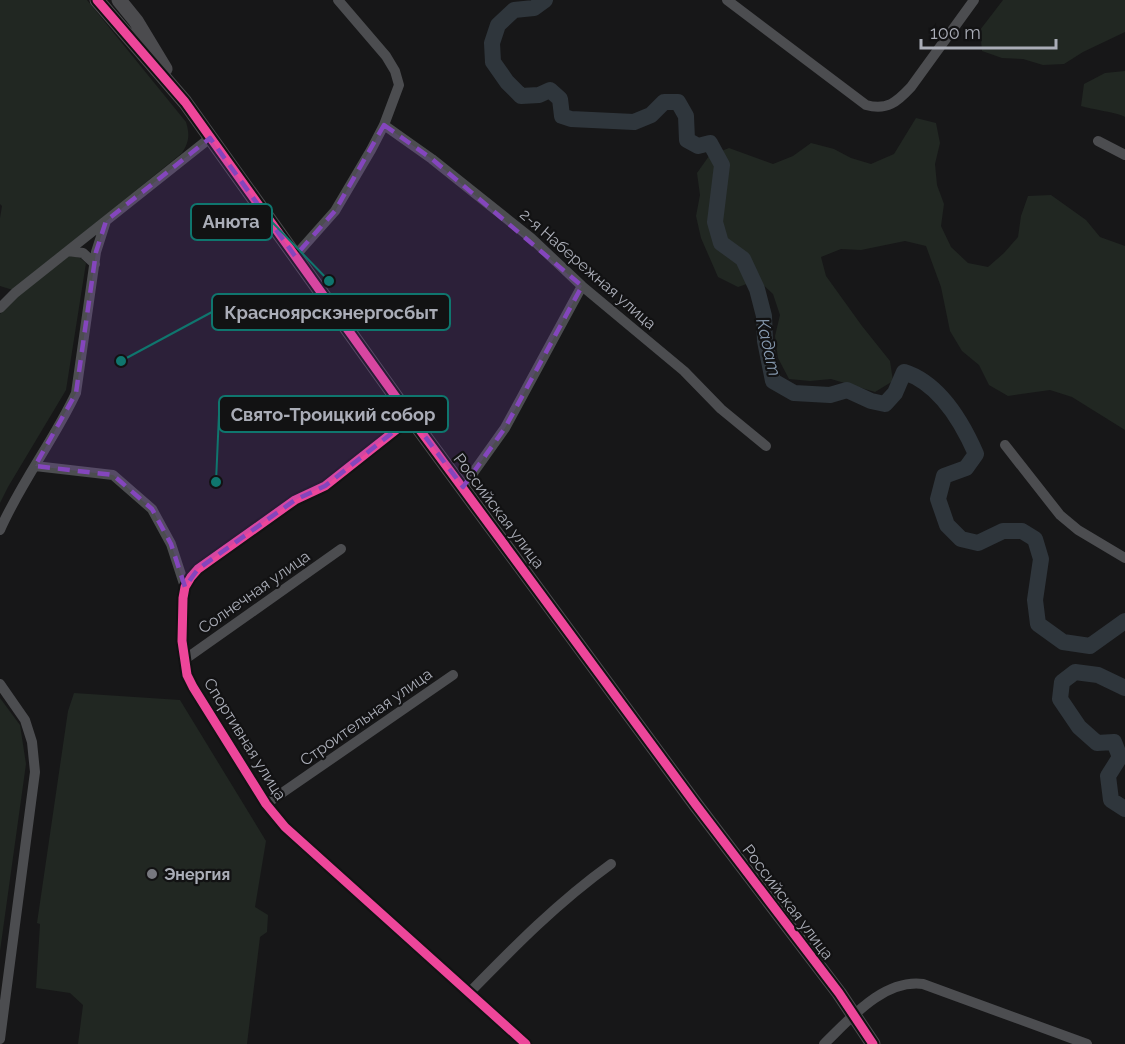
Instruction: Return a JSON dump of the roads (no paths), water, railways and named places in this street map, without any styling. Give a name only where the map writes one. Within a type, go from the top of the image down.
[{"type":"street","name":"Российская улица","points":[[97,0],[185,102],[411,418],[854,1015],[873,1044]]},
{"type":"street","points":[[118,0],[136,21],[185,102]]},
{"type":"street","points":[[295,256],[335,211],[384,125],[399,85],[395,71],[386,56],[338,0]]},
{"type":"street","points":[[726,0],[866,105],[878,108],[887,106],[900,98],[910,87],[974,0]]},
{"type":"street","name":"2-я Набережная улица","points":[[384,125],[470,188],[531,238],[582,286],[684,371],[721,409],[766,446]]},
{"type":"street","points":[[0,308],[210,138]]},
{"type":"street","points":[[1098,141],[1125,155]]},
{"type":"street","points":[[0,530],[76,393],[96,252],[106,221]]},
{"type":"street","points":[[68,251],[83,253],[94,264]]},
{"type":"street","points":[[463,487],[505,428],[582,286]]},
{"type":"street","points":[[185,588],[198,569],[295,500],[325,486],[411,418]]},
{"type":"street","points":[[1005,445],[1060,515],[1078,530],[1125,558]]},
{"type":"street","points":[[35,466],[113,475],[152,509],[171,544],[185,588]]},
{"type":"street","name":"Солнечная улица","points":[[184,660],[341,549]]},
{"type":"street","name":"Спортивная улица","points":[[185,588],[182,641],[188,675],[266,804],[285,827],[526,1044]]},
{"type":"street","name":"Строительная улица","points":[[266,804],[453,675]]},
{"type":"street","points":[[0,684],[24,720],[32,742],[35,772],[0,1039]]},
{"type":"street","points":[[469,993],[544,918],[574,891],[611,864]]},
{"type":"street","points":[[824,1044],[854,1015],[893,988],[904,984],[923,984],[1086,1044]]},
{"type":"waterway","name":"Кадат","points":[[545,0],[534,8],[514,10],[498,25],[492,43],[493,62],[507,82],[521,96],[539,95],[550,90],[560,99],[562,116],[571,119],[634,122],[651,115],[664,102],[678,102],[686,116],[687,140],[698,146],[710,143],[722,165],[715,222],[721,243],[743,259],[757,289],[764,316],[765,341],[773,381],[794,393],[830,395],[847,390],[871,401],[885,404],[895,393],[904,372],[917,377],[948,405],[964,429],[976,454],[966,468],[944,476],[938,499],[947,525],[961,539],[978,543],[1003,531],[1022,531],[1035,539],[1041,559],[1035,600],[1038,624],[1063,642],[1090,646],[1125,621]]},
{"type":"waterway","name":"Кадат","points":[[1125,688],[1098,675],[1075,672],[1062,682],[1060,699],[1079,727],[1097,743],[1114,742],[1120,757],[1108,776],[1111,800],[1125,809]]},
{"type":"place","name":"Анюта","points":[[329,281]]},
{"type":"place","name":"Красноярскэнергосбыт","points":[[121,361]]},
{"type":"place","name":"Свято-Троицкий собор","points":[[216,482]]},
{"type":"place","name":"Энергия","points":[[152,874]]}]
